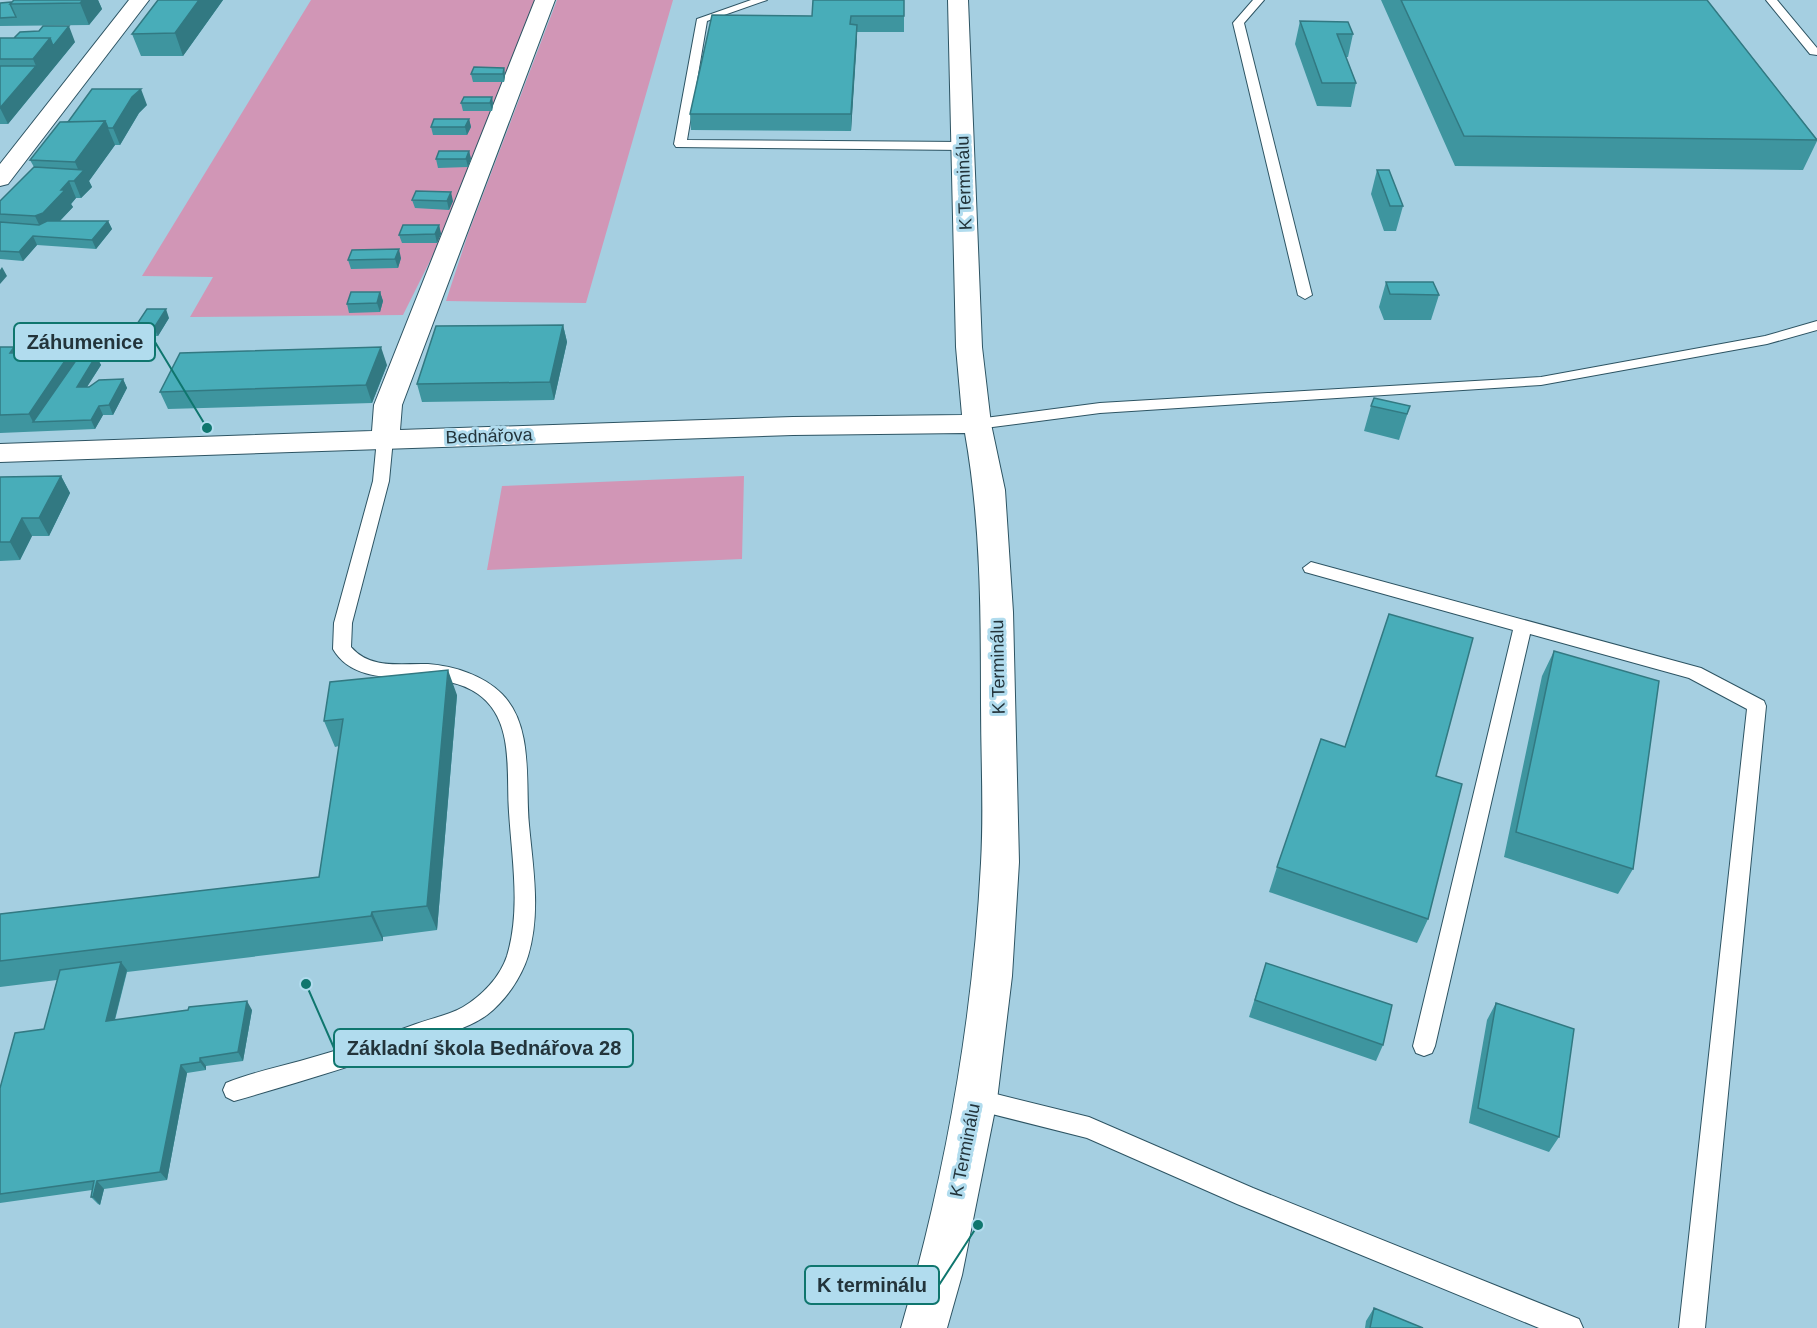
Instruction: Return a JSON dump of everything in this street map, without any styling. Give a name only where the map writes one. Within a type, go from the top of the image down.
[{"type":"street","points":[[0,179],[139,0]]},
{"type":"street","points":[[385,439],[388,405],[545,0]]},
{"type":"street","name":"K Terminálu","points":[[924,1328],[939,1275],[976,1100],[992,976],[1000,862],[997,612],[990,490],[977,424],[969,347],[958,0]]},
{"type":"street","name":"Bednářova","points":[[0,453],[804,426],[977,424]]},
{"type":"lane","points":[[762,0],[702,19],[680,144],[963,146]]},
{"type":"lane","points":[[1259,0],[1238,23],[1305,295]]},
{"type":"lane","points":[[1771,0],[1814,52]]},
{"type":"lane","points":[[977,424],[1100,408],[1541,381],[1767,340],[1817,325]]},
{"type":"lane","points":[[234,1090],[389,1044],[472,1013],[492,996],[506,978],[517,957],[524,897],[513,733],[503,706],[486,690],[465,680],[440,672],[373,668],[355,662],[342,649],[343,622],[381,481],[385,439]]},
{"type":"lane","points":[[1311,568],[1695,673],[1757,706],[1692,1328]]},
{"type":"lane","points":[[1424,1046],[1522,626]]},
{"type":"lane","points":[[976,1100],[1089,1128],[1245,1196],[1570,1328]]},
{"type":"shaded area","points":[[311,0],[539,0],[446,229],[403,315],[190,317],[213,277],[142,276]]},
{"type":"shaded area","points":[[557,0],[673,0],[586,303],[446,301],[468,234]]},
{"type":"shaded area","points":[[744,476],[742,559],[487,570],[502,486]]},
{"type":"building","points":[[14,0],[83,0],[80,3],[10,4]]},
{"type":"building","points":[[158,0],[199,0],[175,33],[132,34]]},
{"type":"building","points":[[813,0],[904,0],[904,16],[851,16],[850,24],[857,25],[851,114],[690,114],[712,15],[812,16]]},
{"type":"building","points":[[1401,0],[1707,0],[1817,140],[1464,136]]},
{"type":"building","points":[[12,2],[10,4],[16,17],[0,18],[0,3]]},
{"type":"building","points":[[1300,21],[1348,22],[1353,34],[1337,34],[1356,83],[1322,83]]},
{"type":"building","points":[[43,26],[69,26],[53,46],[50,38],[14,38],[20,32],[39,31]]},
{"type":"building","points":[[0,38],[50,38],[33,59],[0,59]]},
{"type":"building","points":[[0,66],[36,66],[0,108]]},
{"type":"building","points":[[474,67],[504,68],[503,74],[471,74]]},
{"type":"building","points":[[92,89],[141,89],[132,97],[113,128],[108,128],[105,121],[68,122]]},
{"type":"building","points":[[464,97],[492,97],[490,103],[461,103]]},
{"type":"building","points":[[434,119],[469,119],[465,127],[431,127]]},
{"type":"building","points":[[105,121],[75,162],[30,160],[60,122]]},
{"type":"building","points":[[439,151],[469,151],[466,159],[436,159]]},
{"type":"building","points":[[34,167],[84,170],[74,181],[69,181],[61,190],[65,190],[43,213],[35,216],[0,214],[0,201]]},
{"type":"building","points":[[1377,170],[1389,170],[1403,206],[1390,206]]},
{"type":"building","points":[[416,191],[451,192],[447,201],[412,200]]},
{"type":"building","points":[[47,221],[108,221],[92,240],[33,236],[19,252],[0,251],[0,222],[39,225]]},
{"type":"building","points":[[403,225],[439,225],[435,234],[399,235]]},
{"type":"building","points":[[399,249],[395,259],[348,260],[352,250]]},
{"type":"building","points":[[1386,282],[1433,282],[1439,295],[1390,294]]},
{"type":"building","points":[[351,292],[380,292],[377,303],[347,304]]},
{"type":"building","points":[[147,309],[166,309],[154,328],[135,327]]},
{"type":"building","points":[[563,325],[550,382],[417,384],[436,326]]},
{"type":"building","points":[[46,346],[75,346],[29,414],[0,415],[0,347],[14,347],[10,353],[41,353]]},
{"type":"building","points":[[381,347],[366,385],[160,392],[180,353]]},
{"type":"building","points":[[79,356],[96,356],[77,387],[89,387],[99,380],[123,379],[109,405],[99,406],[91,420],[33,422]]},
{"type":"building","points":[[1374,398],[1410,406],[1407,414],[1371,406]]},
{"type":"building","points":[[61,476],[39,518],[22,518],[10,542],[0,542],[0,477]]},
{"type":"building","points":[[1389,614],[1473,638],[1436,776],[1462,784],[1428,919],[1277,867],[1321,739],[1345,747]]},
{"type":"building","points":[[1554,651],[1659,681],[1633,869],[1516,832]]},
{"type":"building","points":[[448,670],[427,906],[372,912],[371,916],[0,961],[0,914],[319,877],[343,719],[324,721],[330,682]]},
{"type":"building","points":[[121,962],[106,1021],[188,1010],[189,1007],[247,1001],[238,1052],[200,1058],[200,1062],[181,1065],[160,1172],[97,1181],[93,1197],[91,1197],[94,1181],[0,1194],[0,1088],[15,1033],[44,1029],[60,970]]},
{"type":"building","points":[[1266,963],[1392,1005],[1383,1045],[1255,1000]]},
{"type":"building","points":[[1496,1003],[1574,1029],[1559,1137],[1478,1108]]},
{"type":"building","points":[[1374,1308],[1423,1328],[1370,1328]]},
{"type":"place","name":"Záhumenice","points":[[207,428]]},
{"type":"place","name":"Základní škola Bednářova 28","points":[[306,984]]},
{"type":"place","name":"K terminálu","points":[[978,1225]]}]
